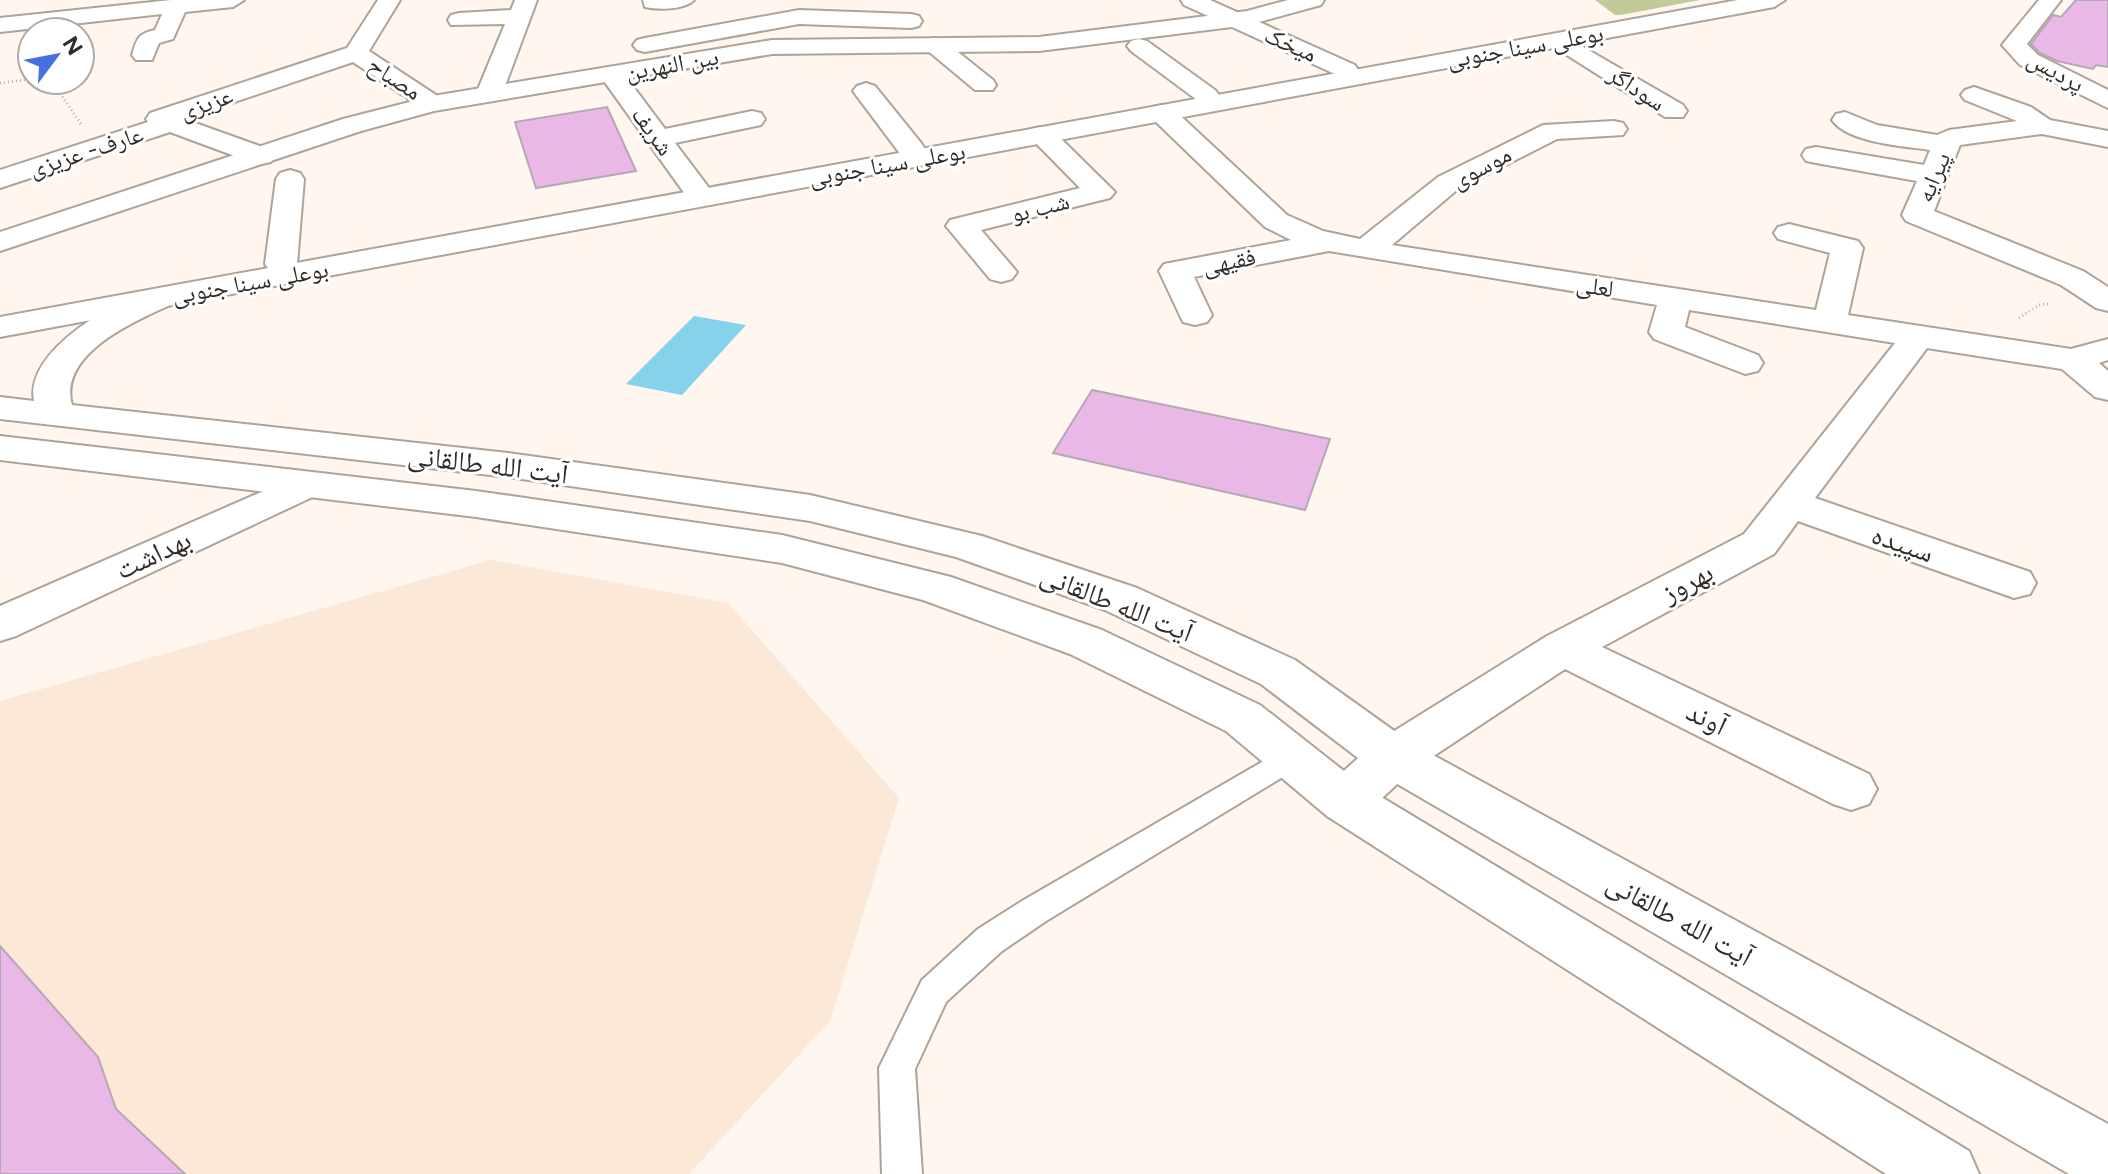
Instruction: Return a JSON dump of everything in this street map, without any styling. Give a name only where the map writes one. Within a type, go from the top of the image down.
[{"type":"street","points":[[84,16],[233,0]]},
{"type":"street","points":[[356,53],[389,0]]},
{"type":"street","points":[[653,2],[683,0]]},
{"type":"street","name":"میخک","points":[[1192,0],[1346,70]]},
{"type":"street","name":"بین النهرین","points":[[0,245],[352,125],[433,104],[778,46],[1039,44],[1235,19],[1313,0]]},
{"type":"street","name":"بوعلی سینا جنوبی","points":[[0,313],[1728,0]]},
{"type":"street","name":"بوعلی سینا جنوبی","points":[[0,327],[1774,0]]},
{"type":"street","name":"پردیس","points":[[2050,0],[2014,45],[2029,60],[2108,100]]},
{"type":"street","points":[[896,45],[911,21],[927,5]]},
{"type":"street","points":[[144,55],[148,39],[165,34],[176,6]]},
{"type":"street","points":[[459,20],[523,8]]},
{"type":"street","points":[[489,94],[523,8]]},
{"type":"street","points":[[645,45],[805,8],[911,21]]},
{"type":"street","points":[[778,46],[805,8]]},
{"type":"street","points":[[626,23],[663,65]]},
{"type":"street","points":[[10,47],[16,39]]},
{"type":"street","name":"سوداگر","points":[[1559,40],[1674,111]]},
{"type":"street","points":[[935,45],[984,85]]},
{"type":"street","points":[[1139,46],[1206,95]]},
{"type":"street","name":"مصباح","points":[[356,53],[433,104]]},
{"type":"street","name":"عزیزی","points":[[261,156],[159,119],[356,53]]},
{"type":"street","name":"شریف","points":[[611,74],[695,188]]},
{"type":"street","points":[[866,91],[911,149]]},
{"type":"street","points":[[1974,95],[2022,113],[2042,126]]},
{"type":"street","name":"لعلی","points":[[1162,113],[1276,221],[1313,238],[1366,250],[1507,258],[1830,322],[2073,360]]},
{"type":"street","points":[[658,138],[752,119]]},
{"type":"street","points":[[1845,120],[1870,132],[1946,145]]},
{"type":"street","name":"عارف- عزیزی","points":[[0,179],[172,123]]},
{"type":"street","name":"پیرایه","points":[[2103,298],[2072,278],[1917,215],[1949,138],[2042,126],[2108,139]]},
{"type":"street","name":"موسوی","points":[[1366,250],[1448,183],[1552,131],[1614,129]]},
{"type":"street","name":"شب بو","points":[[1001,272],[961,226],[1100,192],[1041,135]]},
{"type":"street","points":[[1816,155],[1934,175]]},
{"type":"street","points":[[281,264],[290,179]]},
{"type":"street","points":[[1789,233],[1847,248],[1830,322]]},
{"type":"street","name":"فقیهی","points":[[1195,315],[1175,271],[1331,242]]},
{"type":"street","points":[[1661,287],[1666,332],[1745,363]]},
{"type":"street","points":[[56,414],[51,389],[65,361],[94,333],[156,299]]},
{"type":"street","name":"بهروز","points":[[1345,801],[1393,757],[1563,648],[1759,544],[1917,337]]},
{"type":"street","points":[[2073,360],[2108,349]]},
{"type":"street","points":[[2073,360],[2108,389]]},
{"type":"street","name":"آیت الله طالقانی","points":[[0,408],[508,465],[810,508],[967,546],[1121,599],[1278,672],[1393,757],[2108,1160]]},
{"type":"street","points":[[69,456],[111,421]]},
{"type":"street","name":"آیت الله طالقانی","points":[[0,448],[476,504],[782,549],[935,588],[1086,642],[1243,718],[1345,801],[1946,1174]]},
{"type":"street","name":"بهداشت","points":[[0,625],[307,484]]},
{"type":"street","name":"سپیده","points":[[1792,504],[2014,583]]},
{"type":"street","name":"آوند","points":[[1563,648],[1851,789]]},
{"type":"lane","points":[[902,1174],[897,1068],[934,991],[990,940],[1023,918],[1293,756]]},
{"type":"path","points":[[62,96],[98,148]]},
{"type":"path","points":[[1978,345],[2039,305],[2103,298]]},
{"type":"shaded area","points":[[491,560],[728,603],[899,798],[830,1021],[689,1174],[0,1174],[0,701]]},
{"type":"green space","points":[[1595,0],[1700,0],[1615,15]]},
{"type":"water","points":[[694,316],[746,325],[682,395],[626,384]]},
{"type":"building","points":[[2076,0],[2108,0],[2108,67],[2096,65],[2093,69],[2057,61],[2040,53],[2031,44],[2053,15],[2061,17]]},
{"type":"building","points":[[607,107],[636,171],[536,188],[515,122]]},
{"type":"building","points":[[1092,390],[1330,439],[1305,510],[1053,453]]},
{"type":"building","points":[[0,946],[98,1057],[116,1109],[185,1174],[0,1174]]}]
